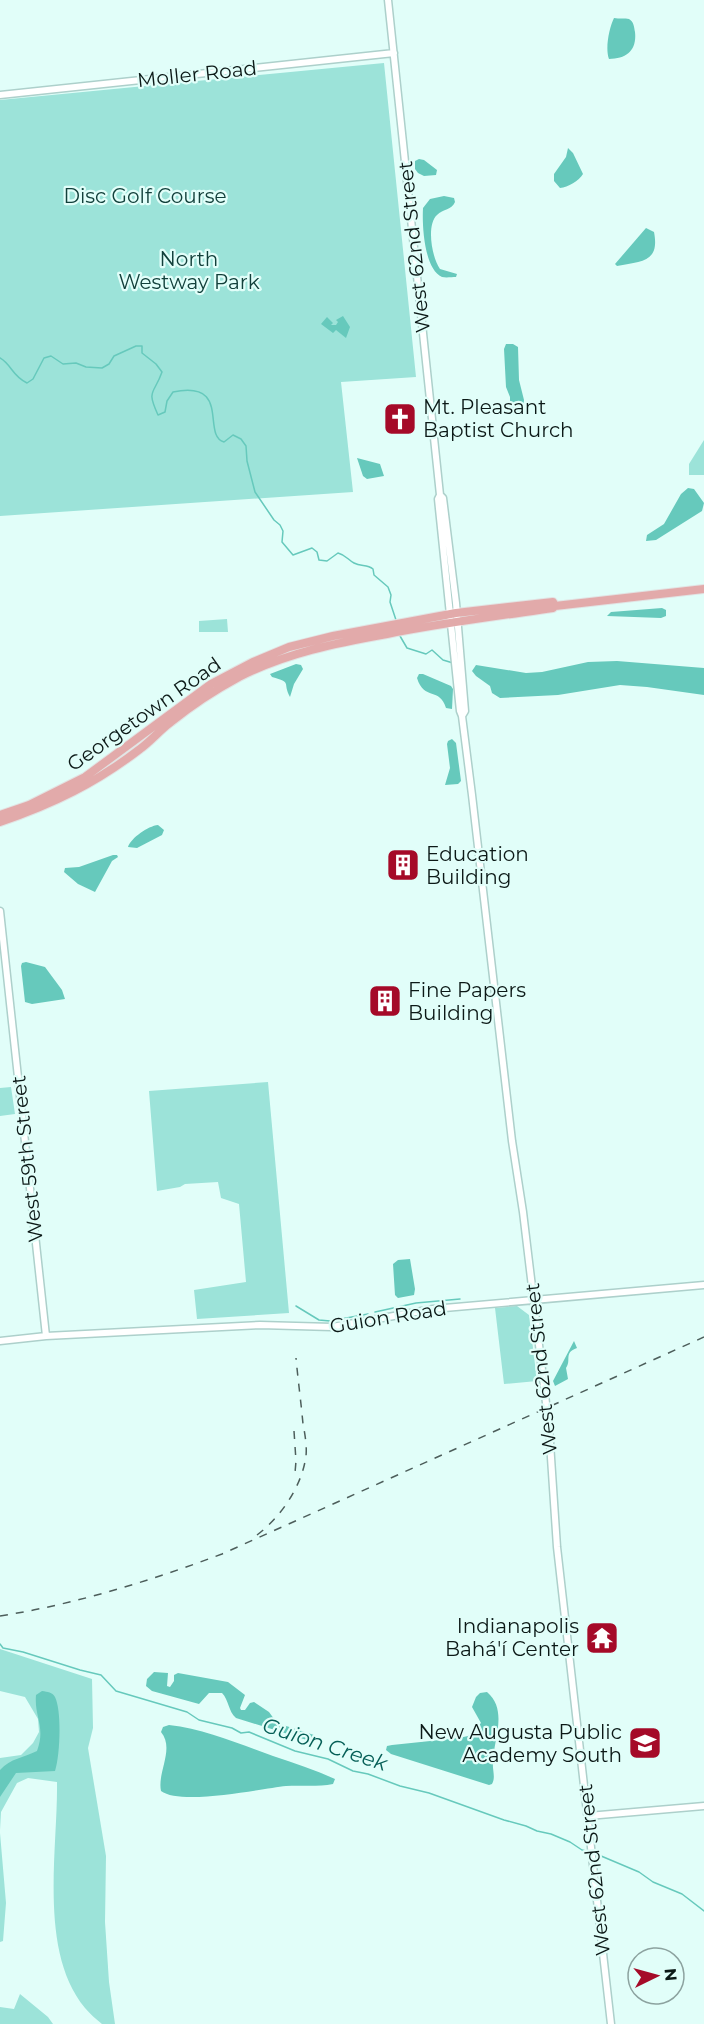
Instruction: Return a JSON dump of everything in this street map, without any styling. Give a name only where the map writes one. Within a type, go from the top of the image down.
[{"type":"main road","name":"Georgetown Road","points":[[0,822],[48,805],[89,784],[141,748],[188,709],[243,675],[314,648],[411,625],[553,602],[555,606],[704,590]]},
{"type":"main road","name":"Georgetown Road","points":[[0,815],[44,798],[85,777],[185,701],[245,666],[289,647],[388,630]]},
{"type":"street","name":"West 62nd Street","points":[[388,0],[440,495],[443,498],[457,656],[463,686],[465,711],[462,716]]},
{"type":"street","name":"Moller Road","points":[[0,95],[394,53]]},
{"type":"street","name":"West 62nd Street","points":[[457,656],[456,673],[460,711],[549,1428],[557,1546],[611,2024]]},
{"type":"street","name":"West 59th Street","points":[[0,911],[46,1336]]},
{"type":"street","name":"Guion Road","points":[[0,1341],[46,1336],[260,1325],[332,1327],[418,1311],[704,1285]]},
{"type":"street","points":[[588,1816],[704,1806]]},
{"type":"green space","name":"North Westway Park","points":[[384,63],[416,377],[341,382],[353,492],[0,516],[0,100]]},
{"type":"green space","points":[[704,440],[704,475],[689,475],[689,464]]},
{"type":"green space","points":[[227,619],[228,632],[199,632],[199,621]]},
{"type":"green space","points":[[268,1082],[289,1313],[197,1319],[194,1290],[246,1282],[239,1204],[221,1198],[218,1182],[185,1184],[157,1191],[149,1091]]},
{"type":"green space","points":[[11,1087],[15,1114],[0,1116],[0,1088]]},
{"type":"green space","points":[[517,1306],[529,1315],[537,1381],[504,1384],[495,1308]]},
{"type":"green space","points":[[0,1649],[92,1679],[93,1728],[88,1748],[106,1856],[105,1922],[109,1982],[115,2024],[102,2024],[85,2008],[70,1985],[61,1958],[54,1899],[57,1782],[28,1778],[17,1783],[1,1812],[0,1830],[0,1758],[21,1755],[33,1743],[39,1732],[38,1719],[25,1697],[0,1691]]},
{"type":"green space","points":[[0,1833],[6,1903],[3,1941],[0,1942]]},
{"type":"green space","points":[[20,1994],[48,2017],[53,2024],[0,2024],[0,2007],[14,2009]]},
{"type":"shaded area","points":[[614,18],[631,20],[635,38],[630,52],[615,59],[609,59],[608,38]]},
{"type":"shaded area","points":[[568,148],[573,153],[583,174],[573,183],[560,188],[554,181],[554,174],[566,157]]},
{"type":"shaded area","points":[[419,159],[437,170],[436,175],[424,176],[418,173],[415,169],[415,161]]},
{"type":"shaded area","points":[[444,196],[454,198],[455,202],[452,207],[437,215],[434,220],[431,242],[440,269],[457,274],[456,277],[442,277],[436,272],[431,265],[425,246],[423,208],[430,199]]},
{"type":"shaded area","points":[[646,228],[654,232],[654,250],[651,255],[641,261],[617,266],[615,264]]},
{"type":"shaded area","points":[[343,316],[350,327],[346,338],[336,330],[333,333],[321,324],[327,317],[333,323],[331,325],[336,325],[338,322],[336,320]]},
{"type":"shaded area","points":[[506,344],[518,347],[519,380],[524,400],[523,413],[514,415],[510,408],[510,397],[506,387],[504,349]]},
{"type":"shaded area","points":[[357,458],[380,464],[384,476],[367,479],[363,476]]},
{"type":"shaded area","points":[[688,488],[694,489],[704,503],[702,511],[656,540],[646,541],[647,535],[664,524],[681,494]]},
{"type":"shaded area","points":[[662,608],[666,610],[666,616],[661,618],[607,616],[611,612]]},
{"type":"shaded area","points":[[617,661],[704,668],[704,695],[620,685],[558,695],[500,698],[492,693],[490,686],[472,671],[476,665],[526,673],[542,672],[588,662]]},
{"type":"shaded area","points":[[296,664],[301,665],[303,669],[294,684],[290,697],[285,682],[270,674]]},
{"type":"shaded area","points":[[419,674],[451,686],[453,689],[452,709],[446,708],[440,698],[420,685],[417,678]]},
{"type":"shaded area","points":[[452,739],[456,743],[461,781],[458,784],[445,785],[450,768],[447,744]]},
{"type":"shaded area","points":[[158,825],[164,830],[162,835],[137,848],[128,847],[140,833]]},
{"type":"shaded area","points":[[113,855],[118,857],[112,861],[95,892],[78,884],[64,872],[65,868],[79,867]]},
{"type":"shaded area","points":[[26,962],[45,967],[62,990],[65,999],[32,1004],[25,1002],[21,966]]},
{"type":"shaded area","points":[[410,1259],[414,1295],[398,1298],[395,1295],[393,1264],[398,1260]]},
{"type":"shaded area","points":[[574,1341],[577,1348],[569,1354],[566,1368],[568,1379],[555,1386],[553,1381]]},
{"type":"shaded area","points":[[154,1672],[168,1673],[167,1686],[170,1687],[174,1681],[174,1675],[178,1673],[228,1682],[245,1695],[241,1710],[245,1710],[250,1703],[254,1702],[269,1712],[277,1723],[316,1737],[310,1741],[236,1718],[222,1693],[209,1693],[199,1704],[152,1691],[146,1686],[147,1679]]},
{"type":"shaded area","points":[[42,1691],[54,1695],[59,1712],[59,1745],[55,1771],[16,1773],[0,1797],[0,1770],[13,1761],[37,1751],[40,1729],[36,1695]]},
{"type":"shaded area","points":[[487,1692],[497,1707],[498,1716],[492,1784],[489,1785],[391,1754],[386,1750],[387,1746],[392,1745],[468,1736],[481,1723],[472,1707],[476,1697],[480,1693]]},
{"type":"shaded area","points":[[169,1725],[222,1738],[335,1779],[333,1784],[327,1785],[286,1786],[202,1797],[171,1795],[161,1791],[160,1784],[166,1753],[165,1739],[161,1732],[163,1727]]},
{"type":"waterway","points":[[0,358],[27,383],[33,379],[44,358],[51,356],[63,364],[76,363],[86,367],[102,368],[109,364],[114,356],[136,346],[142,346],[142,353],[162,372],[152,392],[152,401],[158,415],[165,412],[167,401],[173,392],[191,390],[203,394],[209,401],[218,437],[224,442],[233,435],[241,439],[246,446],[247,461],[255,492],[280,525],[283,531],[282,542],[293,555],[312,548],[317,552],[319,560],[327,561],[338,553],[352,562],[371,567],[374,575],[388,587],[396,620]]},
{"type":"waterway","points":[[400,636],[407,648],[426,654],[432,650],[443,660],[453,663]]},
{"type":"waterway","points":[[375,1312],[416,1303],[460,1299]]},
{"type":"waterway","points":[[296,1306],[319,1320],[330,1321],[368,1314]]},
{"type":"waterway","name":"Guion Creek","points":[[0,1644],[3,1648],[101,1675],[116,1691],[187,1712],[199,1720],[232,1728],[241,1733],[249,1732],[295,1751],[328,1759],[353,1771],[429,1793],[551,1834],[590,1852]]},
{"type":"waterway","name":"Guion Creek","points":[[594,1853],[682,1894],[704,1911]]},
{"type":"railway","points":[[0,1616],[112,1591],[222,1554],[704,1337]]},
{"type":"railway","points":[[257,1535],[266,1528],[289,1500],[304,1467],[306,1444],[296,1358]]},
{"type":"railway","points":[[294,1431],[295,1473]]},
{"type":"place","name":"Mt. Pleasant Baptist Church","points":[[400,419]]},
{"type":"place","name":"Education Building","points":[[403,865]]},
{"type":"place","name":"Fine Papers Building","points":[[385,1001]]},
{"type":"place","name":"Indianapolis Bahá'í Center","points":[[602,1638]]},
{"type":"place","name":"New Augusta Public Academy South","points":[[645,1743]]},
{"type":"park label","name":"Disc Golf Course","points":[[145,196]]}]
